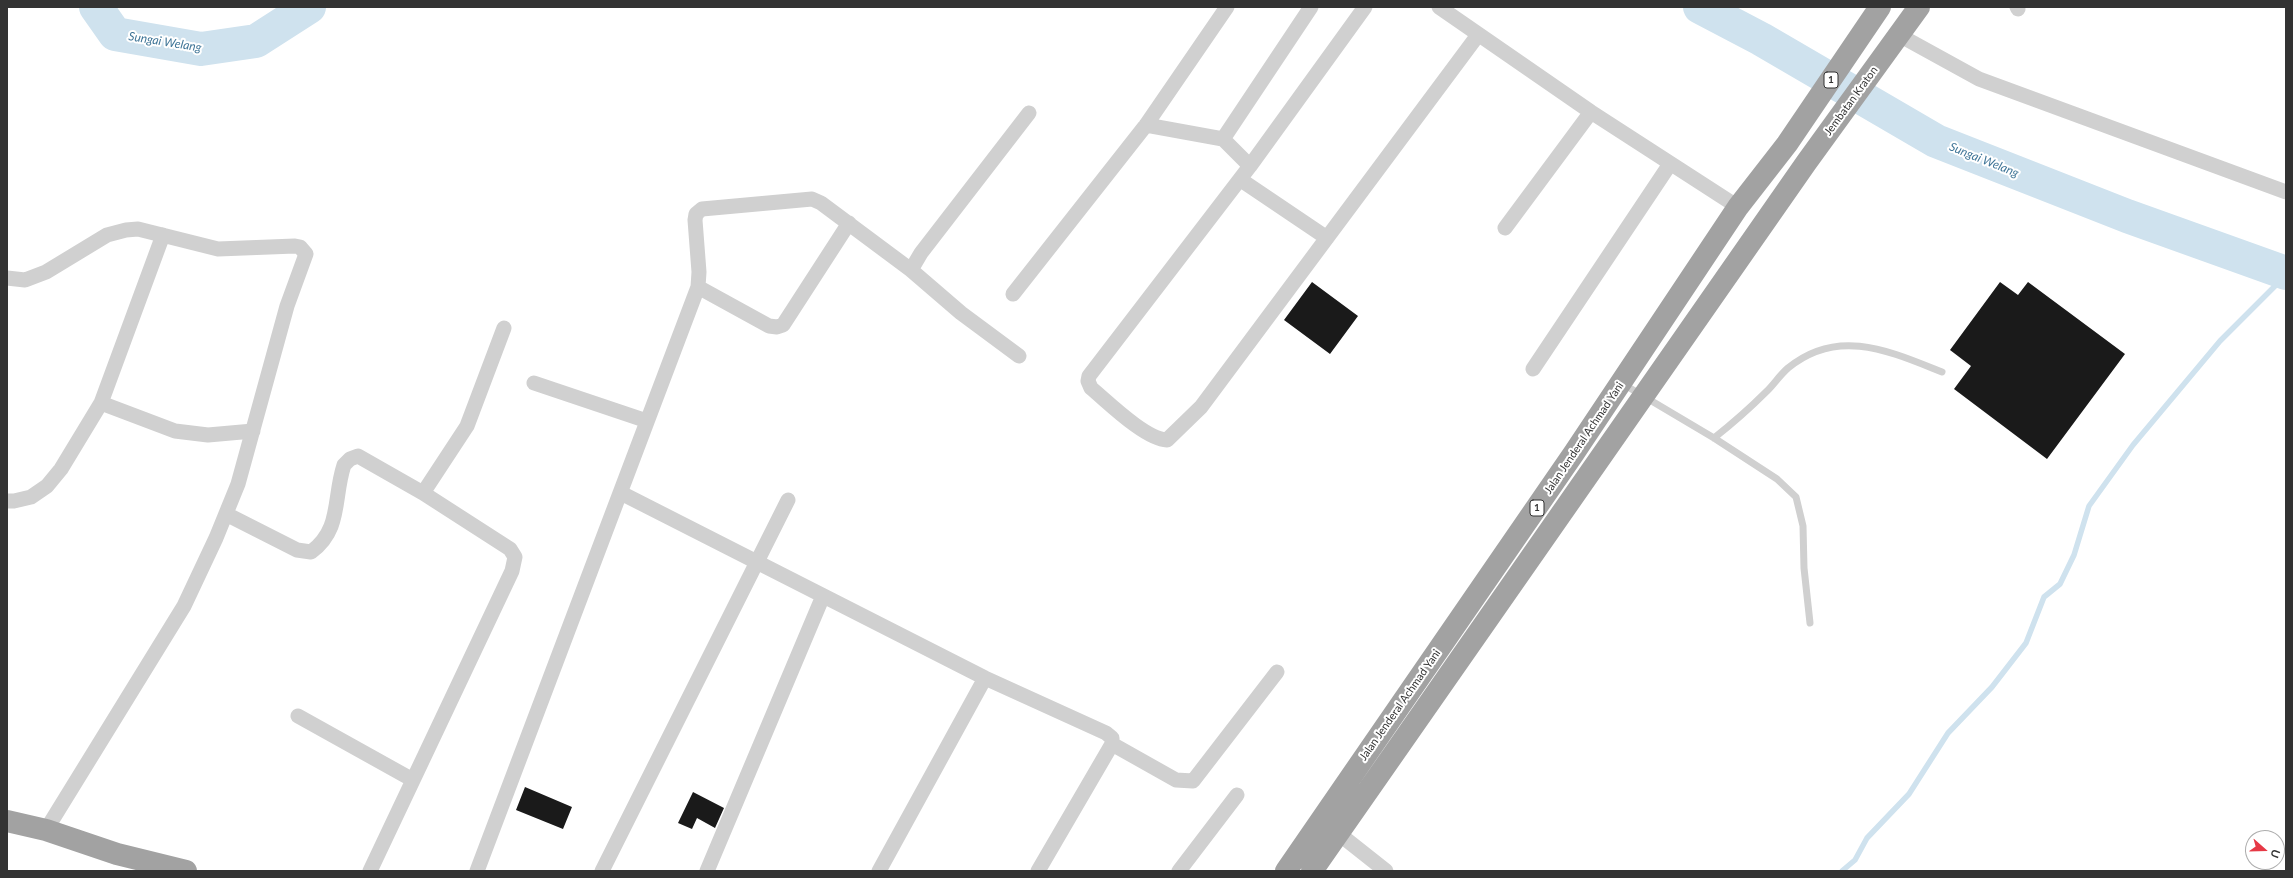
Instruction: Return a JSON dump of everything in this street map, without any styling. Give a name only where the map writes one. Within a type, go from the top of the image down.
[{"type":"highway","name":"1","points":[[1897,37],[1919,7]]},
{"type":"highway","name":"Jalan Jenderal Achmad Yani","points":[[1286,871],[1621,383],[1738,207],[1787,144],[1878,11]]},
{"type":"highway","name":"Jembatan Kraton","points":[[1806,163],[1897,37]]},
{"type":"highway","name":"Jalan Jenderal Achmad Yani","points":[[1312,871],[1806,163]]},
{"type":"highway","points":[[7,821],[46,830],[117,854],[186,871]]},
{"type":"street","points":[[1013,294],[1146,125],[1227,7]]},
{"type":"street","points":[[1223,139],[1311,7]]},
{"type":"street","points":[[1365,7],[1241,180],[1089,376],[1088,381],[1091,388],[1143,430],[1158,438],[1168,440],[1196,412],[1478,35]]},
{"type":"street","points":[[1439,7],[1591,112],[1738,207]]},
{"type":"street","points":[[1897,37],[1979,79],[2286,192]]},
{"type":"street","points":[[1505,228],[1591,112]]},
{"type":"street","points":[[911,270],[921,253],[1029,113]]},
{"type":"street","points":[[1146,125],[1186,131],[1223,139],[1250,166]]},
{"type":"street","points":[[1533,368],[1670,164]]},
{"type":"street","points":[[1241,180],[1327,238]]},
{"type":"street","points":[[477,871],[622,493],[647,421],[698,287],[699,272],[694,220],[699,210],[812,199],[821,203],[911,270],[960,312],[1019,356]]},
{"type":"street","points":[[698,287],[770,326],[777,327],[783,325],[849,223]]},
{"type":"street","points":[[7,278],[25,280],[46,272],[107,235],[138,229],[218,249],[295,246],[300,247],[306,254],[287,306],[238,484],[226,514],[184,606],[46,830]]},
{"type":"street","points":[[7,501],[14,501],[31,496],[47,486],[61,469],[101,403],[163,235]]},
{"type":"street","points":[[423,493],[467,426],[504,328]]},
{"type":"street","points":[[534,383],[647,421]]},
{"type":"street","points":[[101,403],[175,430],[208,435],[253,431]]},
{"type":"street","points":[[226,514],[297,550],[311,552],[320,546],[333,526],[344,465],[350,459],[358,456],[423,493],[510,549],[515,558],[512,570],[370,871]]},
{"type":"street","points":[[622,493],[985,678],[1106,733],[1112,738],[1112,744],[1038,871]]},
{"type":"street","points":[[602,871],[788,500]]},
{"type":"street","points":[[707,871],[823,596]]},
{"type":"street","points":[[1112,744],[1176,780],[1193,781],[1277,672]]},
{"type":"street","points":[[879,871],[985,678]]},
{"type":"street","points":[[298,716],[413,780]]},
{"type":"street","points":[[1179,871],[1237,795]]},
{"type":"street","points":[[1338,833],[1386,871]]},
{"type":"lane","points":[[1714,438],[1734,422],[1788,368],[1815,351],[1837,345],[1887,350],[1942,372]]},
{"type":"lane","points":[[1621,383],[1714,438],[1777,479],[1796,497],[1803,526],[1804,568],[1810,624]]},
{"type":"building","points":[[1312,282],[1358,316],[1330,354],[1284,320]]},
{"type":"building","points":[[2000,282],[2018,295],[2028,282],[2125,354],[2047,459],[1954,389],[1971,366],[1950,350]]},
{"type":"building","points":[[525,787],[572,807],[563,829],[516,810]]},
{"type":"building","points":[[693,792],[724,808],[715,828],[697,818],[692,829],[678,823]]},
{"type":"waterway","name":"Sungai Welang","points":[[96,7],[115,34],[201,49],[256,41],[309,7]]},
{"type":"waterway","name":"Sungai Welang","points":[[1700,7],[1761,39],[1936,141],[2127,216],[2286,273]]},
{"type":"waterway","points":[[1842,871],[1855,860],[1867,838],[1909,794],[1948,733],[1992,687],[2026,643],[2044,597],[2060,584],[2074,555],[2089,506],[2133,445],[2220,341],[2286,275]]}]
